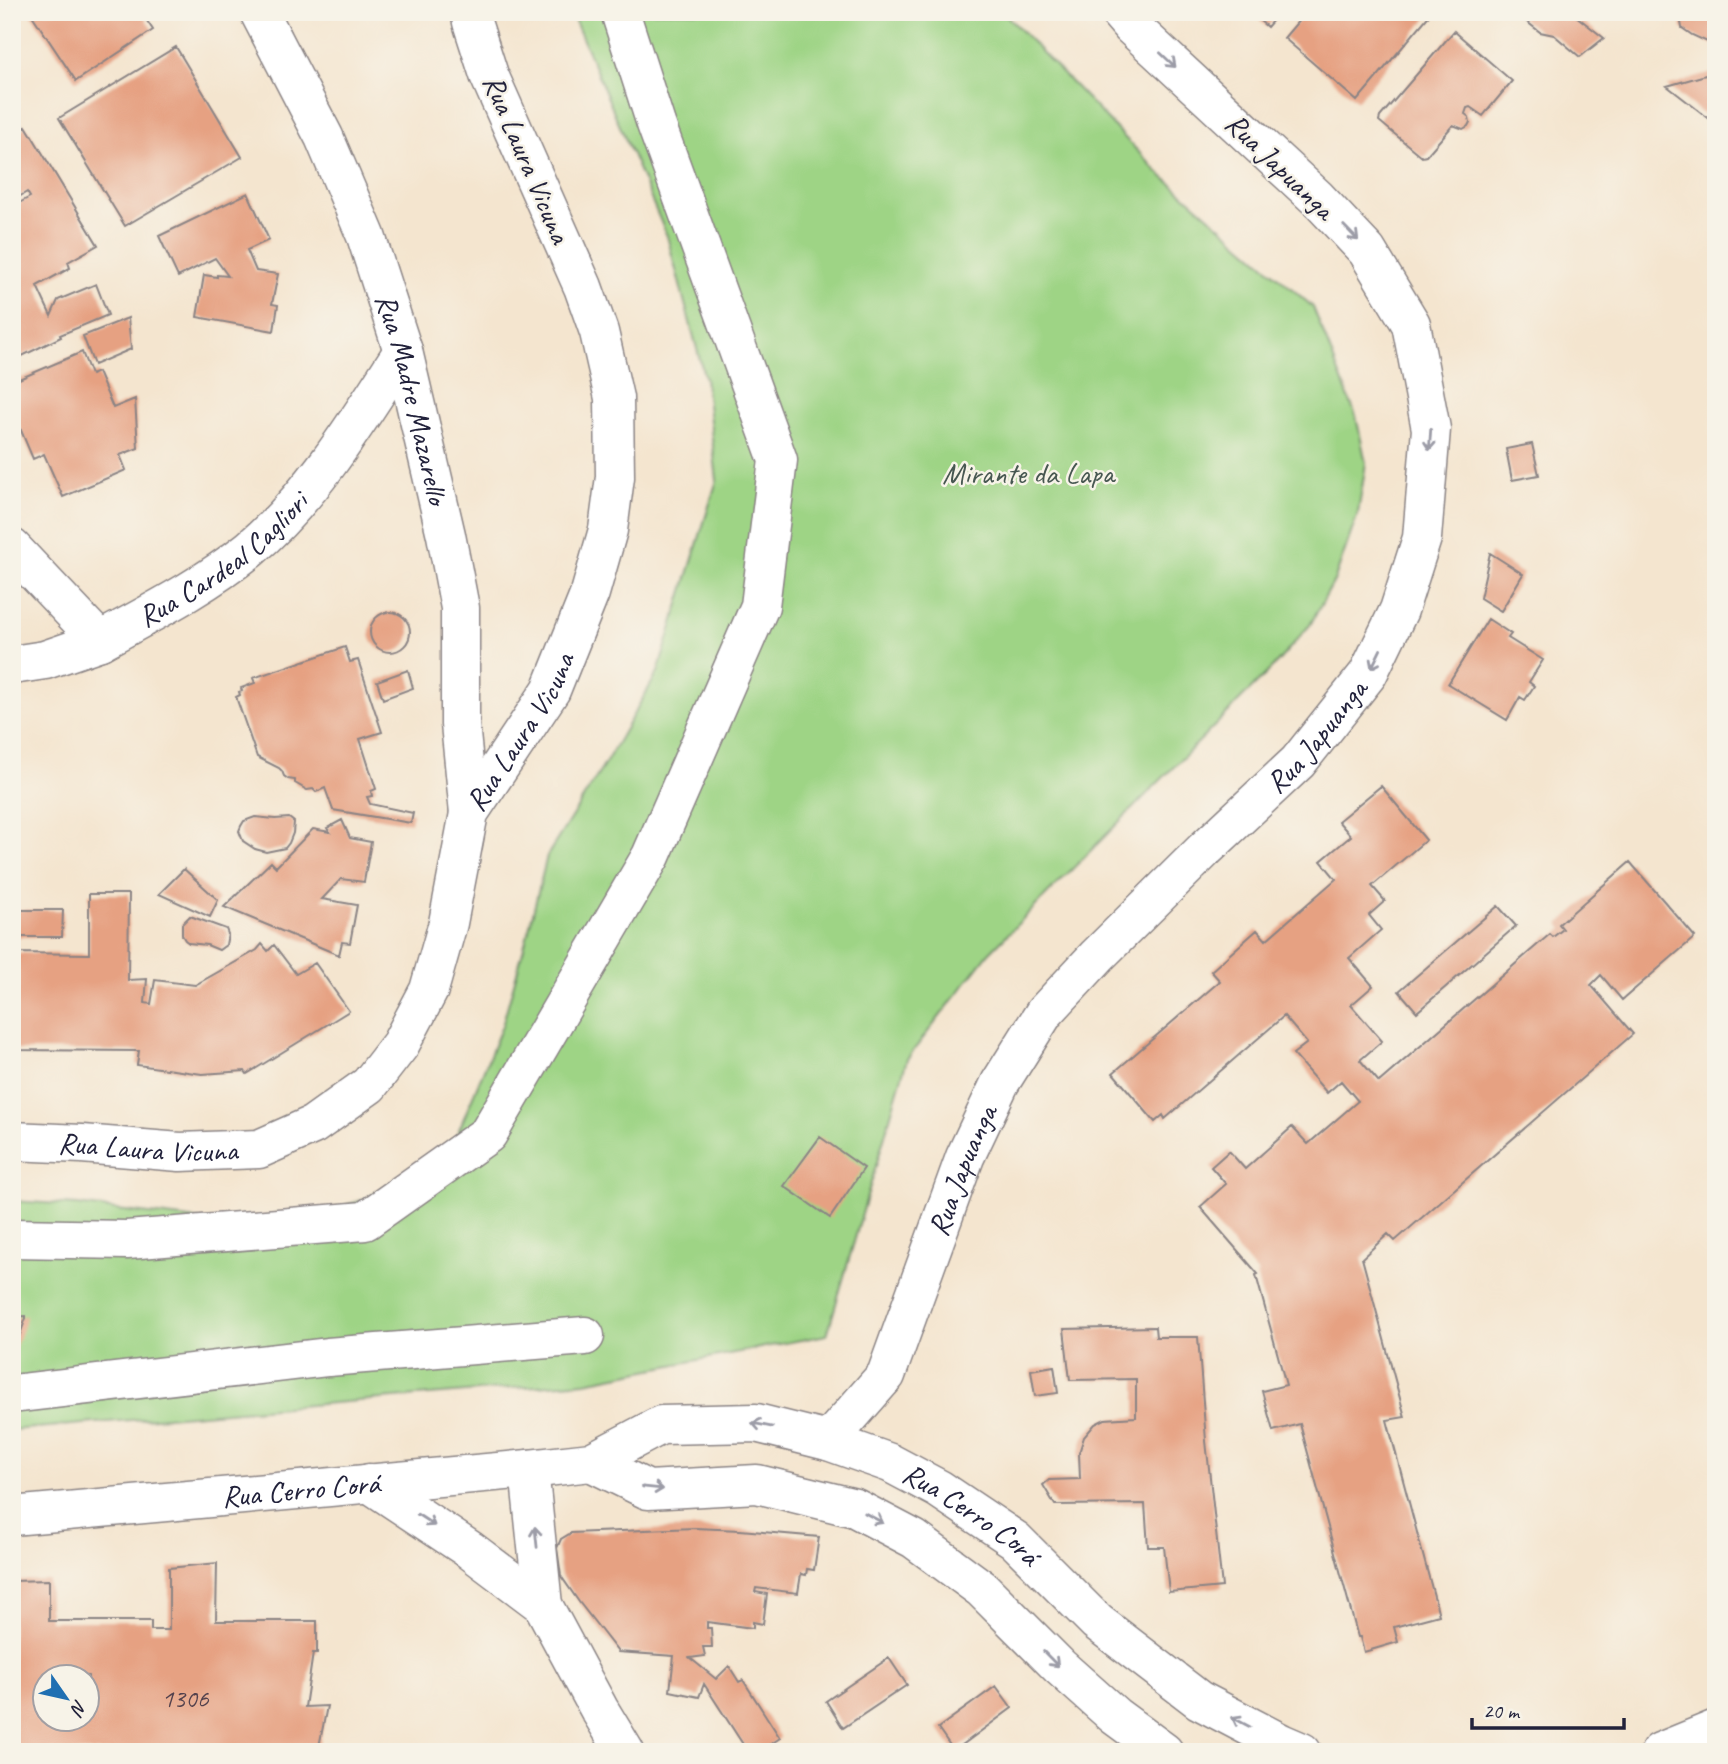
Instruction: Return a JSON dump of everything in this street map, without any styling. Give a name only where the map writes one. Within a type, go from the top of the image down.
[{"type":"street","name":"Rua Madre Mazarello","points":[[259,12],[324,137],[366,236],[403,351],[446,535],[460,608],[460,724],[469,813]]},
{"type":"street","name":"Rua Laura Vicuna","points":[[12,1141],[180,1152],[259,1149],[313,1125],[369,1085],[400,1045],[429,990],[448,923],[469,813],[551,690],[590,593],[608,530],[615,477],[614,398],[599,332],[583,287],[489,75],[470,12]]},
{"type":"street","points":[[12,1238],[127,1240],[365,1221],[488,1134],[651,856],[760,606],[778,460],[656,124],[620,12]]},
{"type":"street","name":"Rua Japuanga","points":[[828,1441],[886,1375],[965,1157],[1000,1083],[1044,1013],[1165,888],[1298,762],[1368,674],[1399,610],[1422,538],[1431,429],[1411,324],[1367,251],[1317,198],[1119,12]]},
{"type":"street","name":"Rua Cardeal Cagliori","points":[[12,665],[45,660],[100,641],[189,592],[250,548],[288,513],[317,477],[403,351]]},
{"type":"street","points":[[12,548],[100,641]]},
{"type":"street","points":[[12,1394],[328,1357],[585,1336]]},
{"type":"street","name":"Rua Cerro Corá","points":[[12,1516],[591,1462],[661,1425],[756,1423],[828,1441],[890,1464],[939,1489],[1015,1541],[1097,1622],[1199,1700],[1302,1752]]},
{"type":"street","name":"Rua Cerro Corá","points":[[591,1462],[648,1490],[757,1484],[855,1508],[914,1539],[982,1589],[1120,1734],[1164,1752]]},
{"type":"street","points":[[529,1469],[543,1605],[599,1710],[625,1752]]},
{"type":"street","points":[[369,1483],[470,1549],[543,1605]]},
{"type":"street","points":[[1660,1752],[1716,1729]]},
{"type":"green space","name":"Mirante da Lapa","points":[[571,12],[1003,12],[1158,172],[1313,307],[1356,416],[1366,463],[1358,513],[1335,579],[1310,625],[1274,666],[989,953],[907,1059],[827,1335],[585,1382],[12,1430],[12,1201],[77,1205],[270,1229],[366,1199],[454,1142],[502,1026],[547,856],[658,672],[717,480],[705,379],[667,236]]},
{"type":"building","points":[[30,12],[141,12],[153,30],[76,81]]},
{"type":"building","points":[[1250,12],[1280,12],[1267,27]]},
{"type":"building","points":[[1306,12],[1432,12],[1357,101],[1284,38]]},
{"type":"building","points":[[1514,12],[1571,12],[1604,38],[1580,57],[1554,35],[1540,32]]},
{"type":"building","points":[[1683,12],[1716,12],[1716,46],[1682,28],[1680,17]]},
{"type":"building","points":[[1454,31],[1512,81],[1483,116],[1470,107],[1467,108],[1465,114],[1469,117],[1468,126],[1463,129],[1453,125],[1426,156],[1422,157],[1379,121],[1380,117]]},
{"type":"building","points":[[176,47],[242,157],[125,226],[59,118]]},
{"type":"building","points":[[1716,72],[1716,124],[1667,86]]},
{"type":"building","points":[[26,126],[98,245],[68,262],[70,268],[37,286],[51,316],[58,300],[96,284],[108,315],[60,335],[61,337],[12,361],[12,207],[30,197],[27,192],[12,201],[12,135]]},
{"type":"building","points":[[248,193],[269,240],[247,250],[256,271],[278,274],[272,304],[278,305],[274,331],[197,317],[204,275],[228,276],[215,258],[178,277],[159,236]]},
{"type":"building","points":[[128,318],[131,349],[94,365],[83,336]]},
{"type":"building","points":[[82,352],[91,375],[98,372],[113,408],[135,399],[138,448],[120,455],[126,470],[63,497],[44,454],[33,459],[12,409],[12,382]]},
{"type":"building","points":[[1532,444],[1539,475],[1512,480],[1506,449]]},
{"type":"building","points":[[1490,553],[1523,574],[1501,611],[1480,598]]},
{"type":"building","points":[[390,612],[404,618],[410,632],[404,646],[390,652],[376,646],[370,632],[376,618]]},
{"type":"building","points":[[1488,619],[1511,634],[1508,638],[1543,660],[1529,682],[1534,686],[1525,700],[1520,697],[1507,720],[1448,684]]},
{"type":"building","points":[[345,647],[350,662],[358,660],[382,732],[360,739],[376,789],[371,791],[372,796],[367,797],[370,804],[413,813],[411,823],[333,810],[325,788],[316,792],[313,789],[307,790],[295,783],[295,780],[284,776],[279,768],[257,757],[236,697],[240,695],[241,688],[255,683],[253,678]]},
{"type":"building","points":[[408,670],[413,688],[383,699],[377,681]]},
{"type":"building","points":[[1381,786],[1426,840],[1372,886],[1385,901],[1369,915],[1381,930],[1349,958],[1373,986],[1351,1005],[1382,1041],[1360,1060],[1379,1082],[1550,934],[1553,937],[1563,929],[1559,924],[1630,862],[1695,937],[1622,1000],[1601,975],[1591,985],[1633,1034],[1395,1241],[1388,1234],[1362,1258],[1405,1417],[1387,1420],[1439,1615],[1394,1627],[1398,1642],[1364,1652],[1300,1424],[1273,1431],[1262,1391],[1286,1385],[1256,1275],[1258,1274],[1200,1207],[1226,1184],[1211,1167],[1229,1151],[1245,1169],[1292,1127],[1308,1144],[1358,1101],[1341,1081],[1327,1093],[1293,1054],[1307,1043],[1284,1016],[1165,1119],[1163,1115],[1155,1122],[1113,1073],[1220,981],[1211,971],[1257,930],[1266,940],[1336,879],[1321,861],[1351,836],[1338,821]]},
{"type":"building","points":[[255,817],[289,818],[294,822],[293,833],[285,848],[266,852],[243,841],[239,831],[241,826],[244,821]]},
{"type":"building","points":[[342,820],[350,838],[371,842],[364,882],[341,879],[322,899],[357,905],[350,943],[342,942],[339,955],[224,907],[271,862],[276,867],[313,829],[330,832],[327,828]]},
{"type":"building","points":[[184,869],[218,900],[210,917],[159,894]]},
{"type":"building","points":[[89,894],[129,894],[128,980],[147,979],[145,1003],[151,1004],[155,980],[195,985],[257,950],[262,944],[268,951],[274,945],[296,974],[315,963],[349,1011],[247,1074],[245,1071],[202,1074],[137,1065],[139,1051],[12,1050],[12,953],[89,954]]},
{"type":"building","points":[[1498,906],[1516,926],[1417,1012],[1399,991]]},
{"type":"building","points":[[17,910],[63,910],[62,937],[16,937]]},
{"type":"building","points":[[190,916],[226,929],[226,945],[219,950],[185,940],[182,924]]},
{"type":"building","points":[[820,1137],[864,1168],[830,1218],[784,1186]]},
{"type":"building","points":[[12,1317],[26,1318],[12,1356]]},
{"type":"building","points":[[1155,1327],[1156,1337],[1198,1337],[1222,1587],[1169,1592],[1164,1547],[1148,1547],[1145,1504],[1055,1505],[1043,1485],[1049,1480],[1080,1479],[1079,1453],[1084,1437],[1095,1424],[1105,1419],[1136,1417],[1136,1379],[1070,1380],[1064,1329]]},
{"type":"building","points":[[1054,1366],[1058,1393],[1035,1396],[1031,1370]]},
{"type":"building","points":[[695,1528],[819,1537],[814,1570],[807,1569],[806,1575],[801,1574],[798,1593],[756,1588],[755,1592],[767,1594],[763,1624],[753,1622],[753,1628],[707,1622],[707,1628],[711,1628],[712,1647],[703,1647],[705,1656],[690,1658],[716,1679],[729,1666],[739,1682],[743,1680],[780,1738],[759,1752],[748,1752],[704,1684],[699,1697],[670,1691],[674,1656],[618,1652],[561,1576],[557,1548],[561,1539],[571,1533]]},
{"type":"building","points":[[217,1563],[216,1621],[317,1621],[317,1653],[313,1653],[305,1707],[327,1706],[318,1752],[12,1752],[12,1581],[49,1580],[49,1621],[151,1621],[151,1630],[169,1630],[169,1568]]},
{"type":"building","points":[[889,1658],[907,1685],[843,1728],[826,1701]]},
{"type":"building","points":[[996,1686],[1012,1708],[954,1751],[938,1728]]}]
